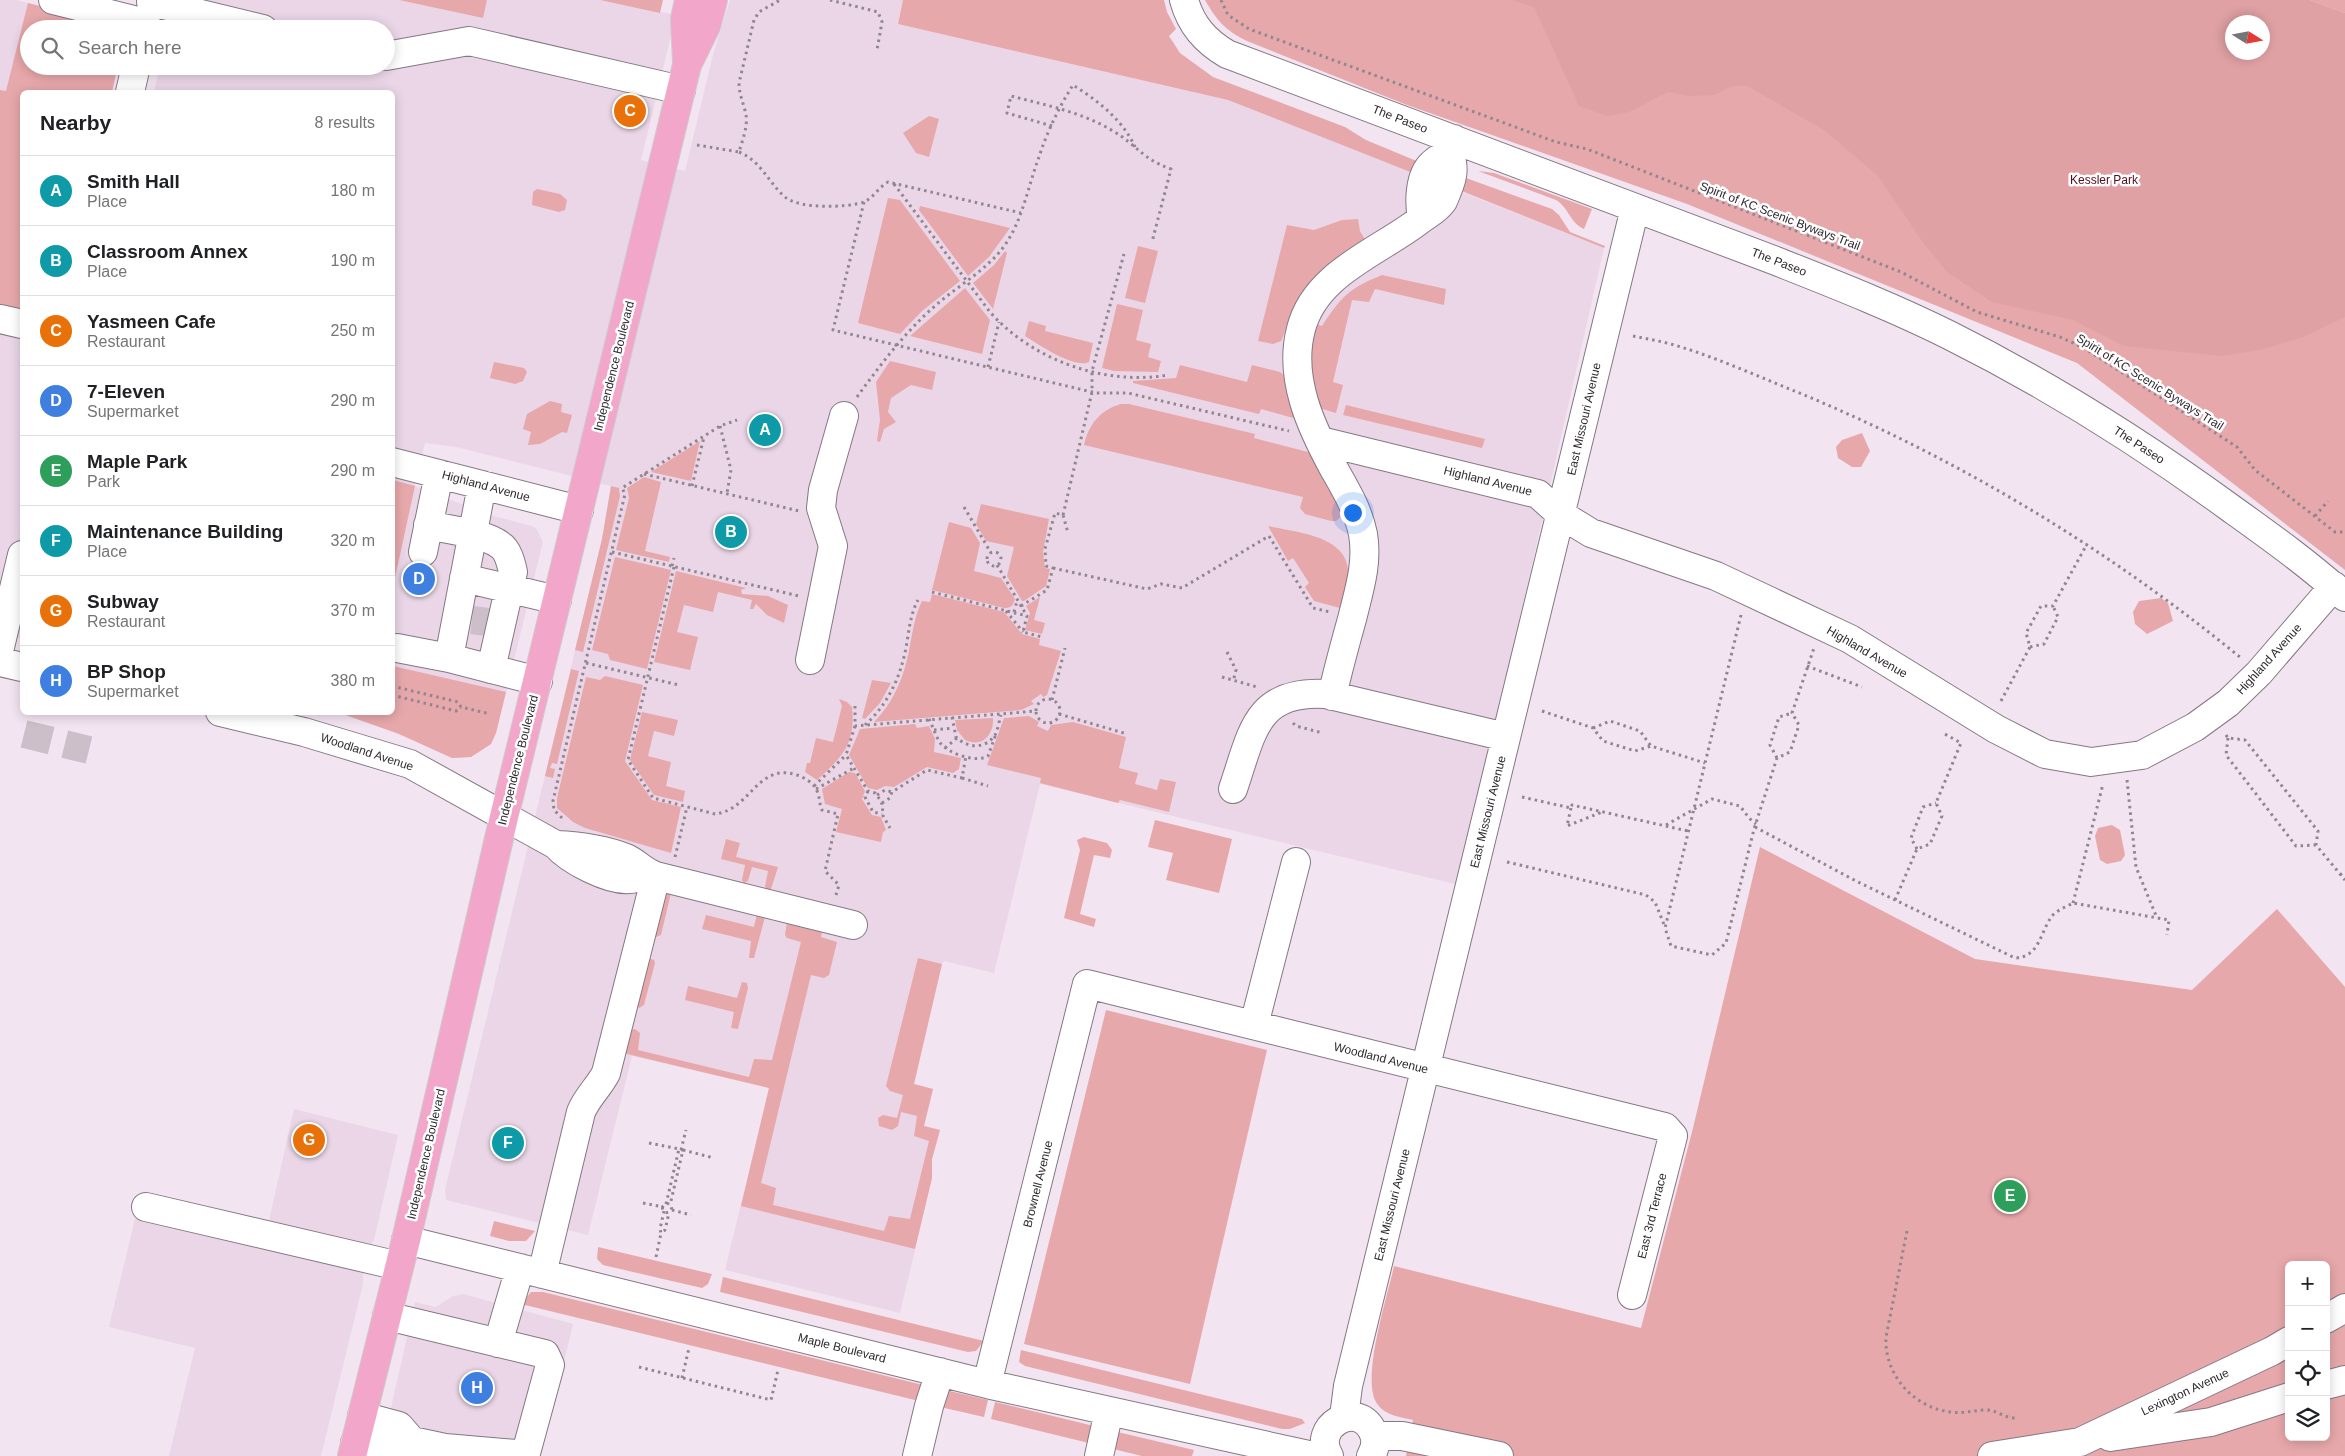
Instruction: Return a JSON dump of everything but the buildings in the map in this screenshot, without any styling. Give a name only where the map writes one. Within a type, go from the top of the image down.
[{"type":"main road","name":"Independence Boulevard","points":[[684,77],[685,19],[688,0]]},
{"type":"main road","name":"Independence Boulevard","points":[[353,1450],[406,1240],[504,817],[684,77],[706,26],[713,0]]},
{"type":"street","points":[[52,0],[198,20]]},
{"type":"street","name":"The Paseo","points":[[1184,0],[1196,26],[1209,44],[1227,54],[1451,146],[1635,208],[1856,293],[1950,335],[2116,430],[2182,473],[2339,592]]},
{"type":"street","points":[[395,54],[469,41],[645,81],[684,77]]},
{"type":"street","points":[[130,90],[134,75]]},
{"type":"street","points":[[1332,696],[1365,566],[1363,535],[1359,518],[1309,414],[1299,383],[1298,345],[1306,312],[1314,299],[1339,274],[1422,218],[1420,204],[1425,178],[1430,165],[1451,146]]},
{"type":"street","name":"East Missouri Avenue","points":[[1344,1417],[1348,1386],[1635,208]]},
{"type":"street","points":[[0,319],[20,324]]},
{"type":"street","points":[[810,660],[833,546],[821,508],[823,490],[844,416]]},
{"type":"street","name":"Highland Avenue","points":[[1321,441],[1538,494],[1560,514],[1591,533],[1716,576],[1850,639],[2004,733],[2046,754],[2091,762],[2142,755],[2195,728],[2228,703],[2339,592]]},
{"type":"street","name":"Highland Avenue","points":[[395,463],[579,510]]},
{"type":"street","points":[[423,552],[439,474]]},
{"type":"street","points":[[482,484],[464,578],[481,621],[491,669]]},
{"type":"street","points":[[428,525],[492,540],[502,546],[511,562],[513,572],[509,588],[449,658]]},
{"type":"street","points":[[0,647],[20,563]]},
{"type":"street","points":[[464,578],[557,600]]},
{"type":"street","points":[[397,648],[449,658],[538,681]]},
{"type":"street","points":[[0,662],[20,667]]},
{"type":"street","points":[[1233,789],[1253,729],[1262,714],[1284,698],[1304,693],[1332,696],[1506,737]]},
{"type":"street","name":"Woodland Avenue","points":[[233,715],[304,732],[410,764],[556,845],[593,848],[656,868]]},
{"type":"street","points":[[1254,1025],[1296,862]]},
{"type":"street","points":[[498,1343],[531,1271],[581,1112],[606,1073],[656,868],[853,925]]},
{"type":"street","name":"Woodland Avenue","points":[[1087,984],[1664,1127],[1672,1136]]},
{"type":"street","name":"Brownell Avenue","points":[[987,1384],[1087,984]]},
{"type":"street","name":"East 3rd Terrace","points":[[1632,1295],[1672,1136]]},
{"type":"street","points":[[146,1207],[399,1266]]},
{"type":"street","name":"Maple Boulevard","points":[[406,1240],[987,1384],[1279,1448],[1322,1449],[1332,1424],[1344,1417]]},
{"type":"street","points":[[2330,1317],[2345,1308]]},
{"type":"street","points":[[362,1416],[399,1426],[412,1440],[445,1448],[516,1454],[526,1453],[550,1365],[546,1354],[387,1316]]},
{"type":"street","name":"Lexington Avenue","points":[[2080,1442],[2285,1343]]},
{"type":"street","points":[[917,1456],[928,1406],[940,1372]]},
{"type":"street","points":[[2330,1385],[2345,1380]]},
{"type":"street","name":"Lexington Avenue","points":[[1992,1456],[2211,1422],[2285,1398]]},
{"type":"street","points":[[1100,1456],[1109,1411]]},
{"type":"street","points":[[1344,1417],[1358,1418],[1369,1424],[1373,1446],[1402,1436],[1499,1456]]},
{"type":"street","points":[[353,1450],[406,1456]]},
{"type":"path","points":[[739,152],[746,116],[739,91],[739,83],[754,20],[759,12],[780,0]]},
{"type":"path","points":[[830,0],[878,12],[882,16],[877,50]]},
{"type":"path","name":"Spirit of KC Scenic Byways Trail","points":[[1220,0],[1228,15],[1249,28],[1556,142],[1587,149],[1901,272],[1977,312],[2060,337],[2084,348],[2237,447],[2255,470],[2335,532],[2345,532]]},
{"type":"path","points":[[844,416],[896,345],[931,310],[996,257],[1012,234],[1021,213],[1038,157],[1072,85],[1089,95],[1114,118],[1131,138],[1135,147]]},
{"type":"path","points":[[1052,126],[1007,113],[1011,96],[1060,109],[1112,130],[1147,158],[1171,169],[1152,242]]},
{"type":"path","points":[[697,145],[747,155],[758,164],[785,198],[793,202],[835,206],[864,202],[888,182],[1021,213]]},
{"type":"path","points":[[894,184],[966,282],[999,322],[1042,353],[1066,364],[1092,372],[1138,378],[1168,375]]},
{"type":"path","points":[[864,202],[833,330],[1092,392],[1128,392],[1295,433]]},
{"type":"path","points":[[1068,533],[1063,515],[1092,392],[1092,372],[1124,254]]},
{"type":"path","points":[[988,367],[999,322]]},
{"type":"path","points":[[1633,336],[1681,347],[1711,358],[1888,431],[2030,508],[2087,544],[2191,617],[2259,673]]},
{"type":"path","points":[[564,819],[554,810],[553,802],[625,494],[622,488],[720,426],[737,420]]},
{"type":"path","points":[[720,426],[731,470],[727,494]]},
{"type":"path","points":[[692,486],[704,436]]},
{"type":"path","points":[[644,474],[823,517]]},
{"type":"path","points":[[2315,516],[2328,501]]},
{"type":"path","points":[[964,507],[991,553],[999,555],[1001,559],[997,565]]},
{"type":"path","points":[[1063,515],[1055,513],[1045,550],[1046,566],[1147,589],[1161,584],[1182,588],[1268,536],[1313,608],[1335,613]]},
{"type":"path","points":[[2053,606],[2087,544]]},
{"type":"path","points":[[612,552],[823,602]]},
{"type":"path","points":[[991,553],[987,558],[988,563],[993,566],[997,565]]},
{"type":"path","points":[[674,558],[628,760],[653,798],[715,814],[722,813],[744,800],[760,782],[773,774],[783,772],[799,776],[815,788],[822,810],[838,814],[825,871],[838,885],[835,898]]},
{"type":"path","points":[[997,565],[1027,616],[1023,632]]},
{"type":"path","points":[[1021,606],[1047,590],[1053,568]]},
{"type":"path","points":[[932,592],[1027,616]]},
{"type":"path","points":[[864,725],[884,704],[895,685],[906,649],[911,616],[918,600]]},
{"type":"path","points":[[1014,612],[1018,600]]},
{"type":"path","points":[[2001,701],[2030,647],[2026,633],[2040,606],[2053,606]]},
{"type":"path","points":[[2030,647],[2044,644],[2058,617],[2053,606]]},
{"type":"path","points":[[1665,928],[1743,607]]},
{"type":"path","points":[[1005,610],[1023,632],[1042,637]]},
{"type":"path","points":[[1777,758],[1790,752],[1799,725],[1792,713],[1821,625]]},
{"type":"path","points":[[1052,700],[1065,648]]},
{"type":"path","points":[[1227,652],[1236,670],[1233,682]]},
{"type":"path","points":[[586,663],[679,685]]},
{"type":"path","points":[[1808,666],[1862,687]]},
{"type":"path","points":[[395,687],[458,702],[461,707],[490,714]]},
{"type":"path","points":[[395,696],[456,711],[461,707]]},
{"type":"path","points":[[1052,700],[1058,704],[1059,714],[1052,722],[1044,723],[1038,718],[1036,711],[1041,702],[1052,700]]},
{"type":"path","points":[[815,788],[846,756],[855,726],[855,706]]},
{"type":"path","points":[[855,726],[1036,711]]},
{"type":"path","points":[[1542,711],[1593,728],[1603,741],[1635,751],[1650,746],[1705,763]]},
{"type":"path","points":[[1507,862],[1646,895],[1655,902],[1670,946],[1712,955],[1726,943],[1756,825],[1777,758],[1770,745],[1779,717],[1792,713]]},
{"type":"path","points":[[1059,714],[1127,734]]},
{"type":"path","points":[[929,719],[945,748],[966,756],[983,759],[988,756],[1001,715]]},
{"type":"path","points":[[952,718],[957,738],[965,744],[976,746],[986,744],[996,734]]},
{"type":"path","points":[[1593,728],[1610,721],[1640,731],[1650,746]]},
{"type":"path","points":[[934,730],[953,728]]},
{"type":"path","points":[[2224,732],[2228,738],[2226,754],[2296,846],[2316,845]]},
{"type":"path","points":[[1895,900],[1917,849],[1930,844],[1942,816],[1936,803],[1962,742],[1943,733]]},
{"type":"path","points":[[945,748],[957,738]]},
{"type":"path","points":[[2228,738],[2245,740],[2318,831],[2316,845],[2345,880]]},
{"type":"path","points":[[846,756],[868,791],[877,795],[882,803],[882,814],[890,828]]},
{"type":"path","points":[[962,778],[966,756]]},
{"type":"path","points":[[815,788],[854,768]]},
{"type":"path","points":[[882,803],[890,798],[892,792],[928,770],[988,786]]},
{"type":"path","points":[[2126,777],[2136,867],[2157,918]]},
{"type":"path","points":[[2073,903],[2105,778]]},
{"type":"path","points":[[877,795],[885,790],[892,792]]},
{"type":"path","points":[[868,791],[865,797],[873,812],[882,814]]},
{"type":"path","points":[[1522,797],[1571,808],[1572,805],[1688,831]]},
{"type":"path","points":[[1666,825],[1712,799],[1740,806],[1756,825],[1856,881],[2015,958],[2028,955],[2040,943],[2052,916],[2073,903],[2169,920],[2167,935]]},
{"type":"path","points":[[1917,849],[1911,838],[1923,807],[1936,803]]},
{"type":"path","points":[[656,868],[675,858],[687,807]]},
{"type":"path","points":[[1571,808],[1567,826],[1603,812]]},
{"type":"path","points":[[2340,875],[2345,871]]},
{"type":"path","points":[[656,1257],[661,1233],[660,1229],[686,1130]]},
{"type":"path","points":[[649,1143],[714,1158]]},
{"type":"path","points":[[643,1203],[666,1207],[670,1211],[691,1214]]},
{"type":"path","points":[[666,1207],[670,1211]]},
{"type":"path","points":[[661,1233],[665,1230],[670,1211]]},
{"type":"path","points":[[1906,1231],[1886,1337],[1887,1355],[1894,1372],[1911,1395],[1931,1408],[1962,1413],[1989,1410],[2004,1417],[2015,1418]]},
{"type":"path","points":[[682,1378],[689,1348]]},
{"type":"path","points":[[638,1367],[770,1400],[778,1370]]},
{"type":"shaded area","points":[[0,0],[16,0],[95,20],[20,20],[20,75],[27,75],[23,90],[20,90],[20,639],[0,634]]},
{"type":"shaded area","points":[[176,0],[399,0],[482,17],[487,0],[600,0],[676,15],[641,160],[685,171],[714,51],[730,0],[903,0],[898,24],[1228,100],[1604,248],[1459,885],[1040,784],[994,973],[944,961],[942,964],[914,1084],[933,1089],[924,1126],[940,1130],[932,1159],[932,1178],[900,1313],[725,1270],[769,1088],[632,1056],[588,1235],[446,1200],[445,1190],[602,539],[611,486],[456,447],[425,443],[415,486],[490,515],[532,526],[536,528],[543,542],[496,733],[491,744],[471,757],[452,758],[399,734],[346,715],[395,715],[395,90],[154,90],[158,75],[395,75],[395,20],[171,20]]},
{"type":"shaded area","points":[[294,1109],[398,1135],[374,1240],[368,1248],[268,1225]]},
{"type":"shaded area","points":[[136,1215],[363,1272],[363,1284],[321,1456],[169,1456],[195,1348],[109,1327]]},
{"type":"shaded area","points":[[463,1294],[573,1324],[541,1456],[380,1456],[415,1302],[436,1307],[453,1296]]},
{"type":"green space","points":[[399,0],[487,0],[483,18]]},
{"type":"green space","points":[[600,0],[663,0],[660,13]]},
{"type":"green space","points":[[903,0],[1164,0],[1167,12],[1176,29],[1169,36],[1180,53],[1213,77],[1345,127],[1366,140],[1419,162],[1418,175],[1228,100],[898,24]]},
{"type":"green space","name":"Kessler Park","points":[[1205,0],[2259,0],[2345,34],[2345,570],[2077,363],[1687,204],[1407,105],[1247,41],[1227,29]]},
{"type":"green space","name":"Kessler Park","points":[[1512,0],[2310,0],[2345,13],[2345,317],[2303,337],[2260,350],[2221,356],[2124,346],[2073,320],[1992,302],[1947,272],[1922,241],[1878,176],[1824,130],[1747,86],[1732,86],[1714,95],[1689,96],[1668,92],[1629,112],[1607,116],[1579,106],[1534,7]]},
{"type":"green space","points":[[2310,0],[2345,0],[2345,13]]},
{"type":"green space","points":[[28,3],[95,20],[24,20]]},
{"type":"green space","points":[[20,35],[20,75],[116,75],[112,90],[20,90],[20,309],[0,304],[0,90],[6,91]]},
{"type":"green space","points":[[929,116],[939,119],[929,157],[916,153],[903,133]]},
{"type":"green space","points":[[1478,171],[1494,173],[1592,209],[1584,229],[1576,223],[1556,200]]},
{"type":"green space","points":[[1466,178],[1552,209],[1559,215],[1570,232],[1605,246],[1604,248],[1459,190]]},
{"type":"green space","points":[[537,189],[560,194],[567,200],[565,210],[559,212],[532,205],[533,192]]},
{"type":"green space","points":[[888,198],[900,200],[960,281],[922,311],[900,334],[858,323]]},
{"type":"green space","points":[[920,206],[1010,228],[989,257],[968,276],[919,210]]},
{"type":"green space","points":[[1358,219],[1360,231],[1367,243],[1334,262],[1306,287],[1293,309],[1281,341],[1273,344],[1258,341],[1287,225],[1314,230],[1342,220]]},
{"type":"green space","points":[[1138,246],[1158,251],[1145,303],[1125,298]]},
{"type":"green space","points":[[1005,251],[1007,253],[993,309],[973,283],[994,265]]},
{"type":"green space","points":[[1382,275],[1446,289],[1444,305],[1375,289],[1369,302],[1352,300],[1333,382],[1343,385],[1336,413],[1319,408],[1315,397],[1311,366],[1314,323],[1322,326],[1347,294],[1361,284]]},
{"type":"green space","points":[[965,288],[990,320],[982,354],[910,336]]},
{"type":"green space","points":[[1117,304],[1143,310],[1136,340],[1151,344],[1148,357],[1161,361],[1158,372],[1114,371],[1102,368]]},
{"type":"green space","points":[[1029,321],[1046,326],[1045,331],[1093,343],[1089,362],[1074,362],[1066,359],[1025,336]]},
{"type":"green space","points":[[890,361],[936,372],[932,390],[911,385],[891,398],[888,412],[896,422],[884,429],[880,442],[877,441],[880,420],[876,382]]},
{"type":"green space","points":[[494,362],[524,368],[527,372],[523,381],[515,384],[490,378]]},
{"type":"green space","points":[[1180,365],[1247,382],[1252,365],[1280,372],[1284,375],[1297,419],[1261,409],[1259,414],[1133,383],[1133,381],[1176,378]]},
{"type":"green space","points":[[550,401],[562,404],[561,412],[572,415],[567,433],[562,432],[540,444],[528,445],[531,432],[523,429],[527,414]]},
{"type":"green space","points":[[1121,404],[1129,404],[1255,434],[1254,438],[1312,453],[1338,497],[1343,515],[1336,521],[1331,521],[1305,514],[1300,508],[1303,497],[1084,445],[1092,424],[1096,419],[1107,410]]},
{"type":"green space","points":[[1346,405],[1485,439],[1482,448],[1343,415]]},
{"type":"green space","points":[[1862,433],[1870,451],[1861,467],[1852,467],[1838,458],[1836,447],[1842,440]]},
{"type":"green space","points":[[700,441],[691,481],[651,472]]},
{"type":"green space","points":[[644,477],[661,482],[645,551],[670,557],[669,562],[616,550],[629,498],[627,488]]},
{"type":"green space","points":[[395,481],[415,486],[395,578]]},
{"type":"green space","points":[[611,486],[619,488],[620,496],[583,652],[575,650],[602,539]]},
{"type":"green space","points":[[981,504],[1049,519],[1043,552],[1045,568],[1050,569],[1046,586],[1024,601],[1022,601],[1007,576],[1014,547],[986,541],[976,524]]},
{"type":"green space","points":[[949,522],[971,528],[980,543],[974,571],[1001,578],[1015,599],[1011,606],[1004,608],[932,590]]},
{"type":"green space","points":[[1268,526],[1317,537],[1338,549],[1345,558],[1348,569],[1347,584],[1340,608],[1314,601],[1305,587],[1309,583],[1293,558],[1288,561]]},
{"type":"green space","points":[[615,557],[671,570],[647,669],[610,660],[608,654],[592,650]]},
{"type":"green space","points":[[676,571],[746,588],[741,590],[742,594],[768,596],[788,605],[784,623],[767,615],[756,604],[753,609],[750,609],[752,600],[718,592],[713,612],[684,605],[677,632],[698,637],[690,670],[654,662]]},
{"type":"green space","points":[[932,594],[1004,612],[1022,634],[1040,639],[1039,645],[1061,651],[1047,695],[1043,697],[1041,694],[1031,701],[1034,704],[1021,710],[874,722],[888,705],[898,686],[908,656],[914,623],[922,601],[930,602]]},
{"type":"green space","points":[[1040,597],[1034,620],[1045,623],[1042,634],[1025,630],[1030,613],[1026,606]]},
{"type":"green space","points":[[2161,598],[2168,603],[2173,621],[2147,634],[2135,624],[2133,612],[2139,601]]},
{"type":"green space","points":[[395,666],[506,692],[496,733],[491,744],[471,757],[452,758],[399,734],[346,715],[395,715]]},
{"type":"green space","points":[[571,669],[579,671],[557,764],[552,763],[550,768],[555,769],[553,778],[545,776]]},
{"type":"green space","points":[[605,676],[643,685],[625,761],[652,800],[681,807],[671,853],[585,828],[573,822],[557,808],[557,798],[586,677],[600,680]]},
{"type":"green space","points":[[872,680],[891,683],[880,703],[865,719],[862,718]]},
{"type":"green space","points":[[839,699],[847,702],[852,707],[852,731],[840,757],[817,780],[805,772],[807,763],[810,763],[816,738],[833,742],[842,706]]},
{"type":"green space","points":[[642,712],[678,720],[674,736],[654,731],[648,756],[671,762],[666,786],[685,791],[683,802],[654,795],[630,760]]},
{"type":"green space","points":[[1029,716],[1039,722],[1037,726],[1048,731],[1051,725],[1073,722],[1126,737],[1119,768],[1138,773],[1135,784],[1157,790],[1160,779],[1176,782],[1169,812],[1120,800],[1118,803],[1040,783],[1041,778],[987,765],[1004,718]]},
{"type":"green space","points":[[993,718],[989,735],[982,741],[977,742],[965,740],[957,730],[955,720]]},
{"type":"green space","points":[[915,724],[917,728],[929,726],[935,739],[934,752],[961,758],[959,769],[953,773],[927,767],[894,787],[885,786],[877,790],[868,788],[849,755],[860,729]]},
{"type":"green space","points":[[849,772],[855,773],[865,791],[862,799],[872,815],[881,817],[886,830],[883,832],[881,842],[836,832],[842,809],[825,804],[822,789]]},
{"type":"green space","points":[[1155,820],[1232,839],[1219,893],[1166,880],[1173,853],[1148,847]]},
{"type":"green space","points":[[2112,825],[2120,830],[2125,855],[2121,861],[2107,864],[2100,860],[2095,836],[2098,828]]},
{"type":"green space","points":[[1084,837],[1107,843],[1112,850],[1110,858],[1094,855],[1080,914],[1096,919],[1094,927],[1064,918],[1080,850],[1077,840]]},
{"type":"green space","points":[[726,839],[740,843],[736,857],[778,867],[771,889],[768,890],[765,887],[768,871],[752,867],[748,881],[744,883],[742,880],[745,865],[721,859]]},
{"type":"green space","points":[[1760,847],[1975,959],[2192,990],[2277,909],[2345,987],[2345,1456],[1406,1456],[1413,1420],[1385,1412],[1378,1405],[1373,1394],[1373,1359],[1394,1266],[1641,1328],[1693,1128]]},
{"type":"green space","points":[[662,891],[671,893],[661,935],[656,937],[653,935]]},
{"type":"green space","points":[[757,914],[765,914],[765,917],[754,958],[749,958],[751,941],[702,929],[706,915],[754,927]]},
{"type":"green space","points":[[787,922],[823,927],[821,937],[837,942],[829,975],[824,978],[811,975],[761,1183],[776,1188],[773,1205],[884,1231],[889,1216],[910,1219],[929,1141],[914,1136],[917,1116],[901,1112],[898,1126],[892,1130],[879,1126],[878,1118],[883,1115],[897,1118],[903,1095],[890,1091],[886,1086],[918,958],[942,964],[914,1084],[933,1089],[924,1126],[940,1130],[932,1159],[932,1178],[915,1249],[741,1206],[769,1088],[623,1053],[631,1030],[635,1029],[640,1033],[638,1050],[749,1077],[754,1059],[772,1060],[801,942],[787,938],[785,935]]},
{"type":"green space","points":[[648,958],[654,960],[655,963],[644,1005],[639,1008],[637,1006]]},
{"type":"green space","points":[[742,982],[747,983],[748,988],[738,1029],[731,1028],[734,1012],[685,1000],[688,986],[737,998]]},
{"type":"green space","points":[[1106,1010],[1267,1050],[1190,1384],[1024,1344]]},
{"type":"green space","points":[[494,1221],[535,1231],[526,1241],[509,1241],[490,1236]]},
{"type":"green space","points":[[598,1247],[712,1274],[708,1284],[702,1288],[603,1265],[597,1259]]},
{"type":"green space","points":[[723,1277],[984,1341],[976,1351],[968,1352],[720,1292]]},
{"type":"green space","points":[[531,1292],[543,1292],[923,1385],[919,1401],[521,1304]]},
{"type":"green space","points":[[1021,1350],[1302,1419],[1305,1423],[1290,1429],[1282,1429],[1025,1366],[1019,1362]]},
{"type":"green space","points":[[941,1389],[988,1400],[984,1417],[936,1406]]},
{"type":"green space","points":[[995,1402],[1102,1428],[1097,1445],[991,1419]]},
{"type":"green space","points":[[1109,1430],[1194,1450],[1192,1456],[1142,1456],[1105,1447]]},
{"type":"tunnel","points":[[472,620],[495,623]]},
{"type":"tunnel","points":[[24,734],[89,750]]},
{"type":"place","name":"Yasmeen Cafe","points":[[630,111]]},
{"type":"place","name":"Smith Hall","points":[[765,430]]},
{"type":"place","name":"Classroom Annex","points":[[731,532]]},
{"type":"place","name":"7-Eleven","points":[[419,579]]},
{"type":"place","name":"Subway","points":[[309,1140]]},
{"type":"place","name":"Maintenance Building","points":[[508,1143]]},
{"type":"place","name":"Maple Park","points":[[2010,1196]]},
{"type":"place","name":"BP Shop","points":[[477,1388]]}]
